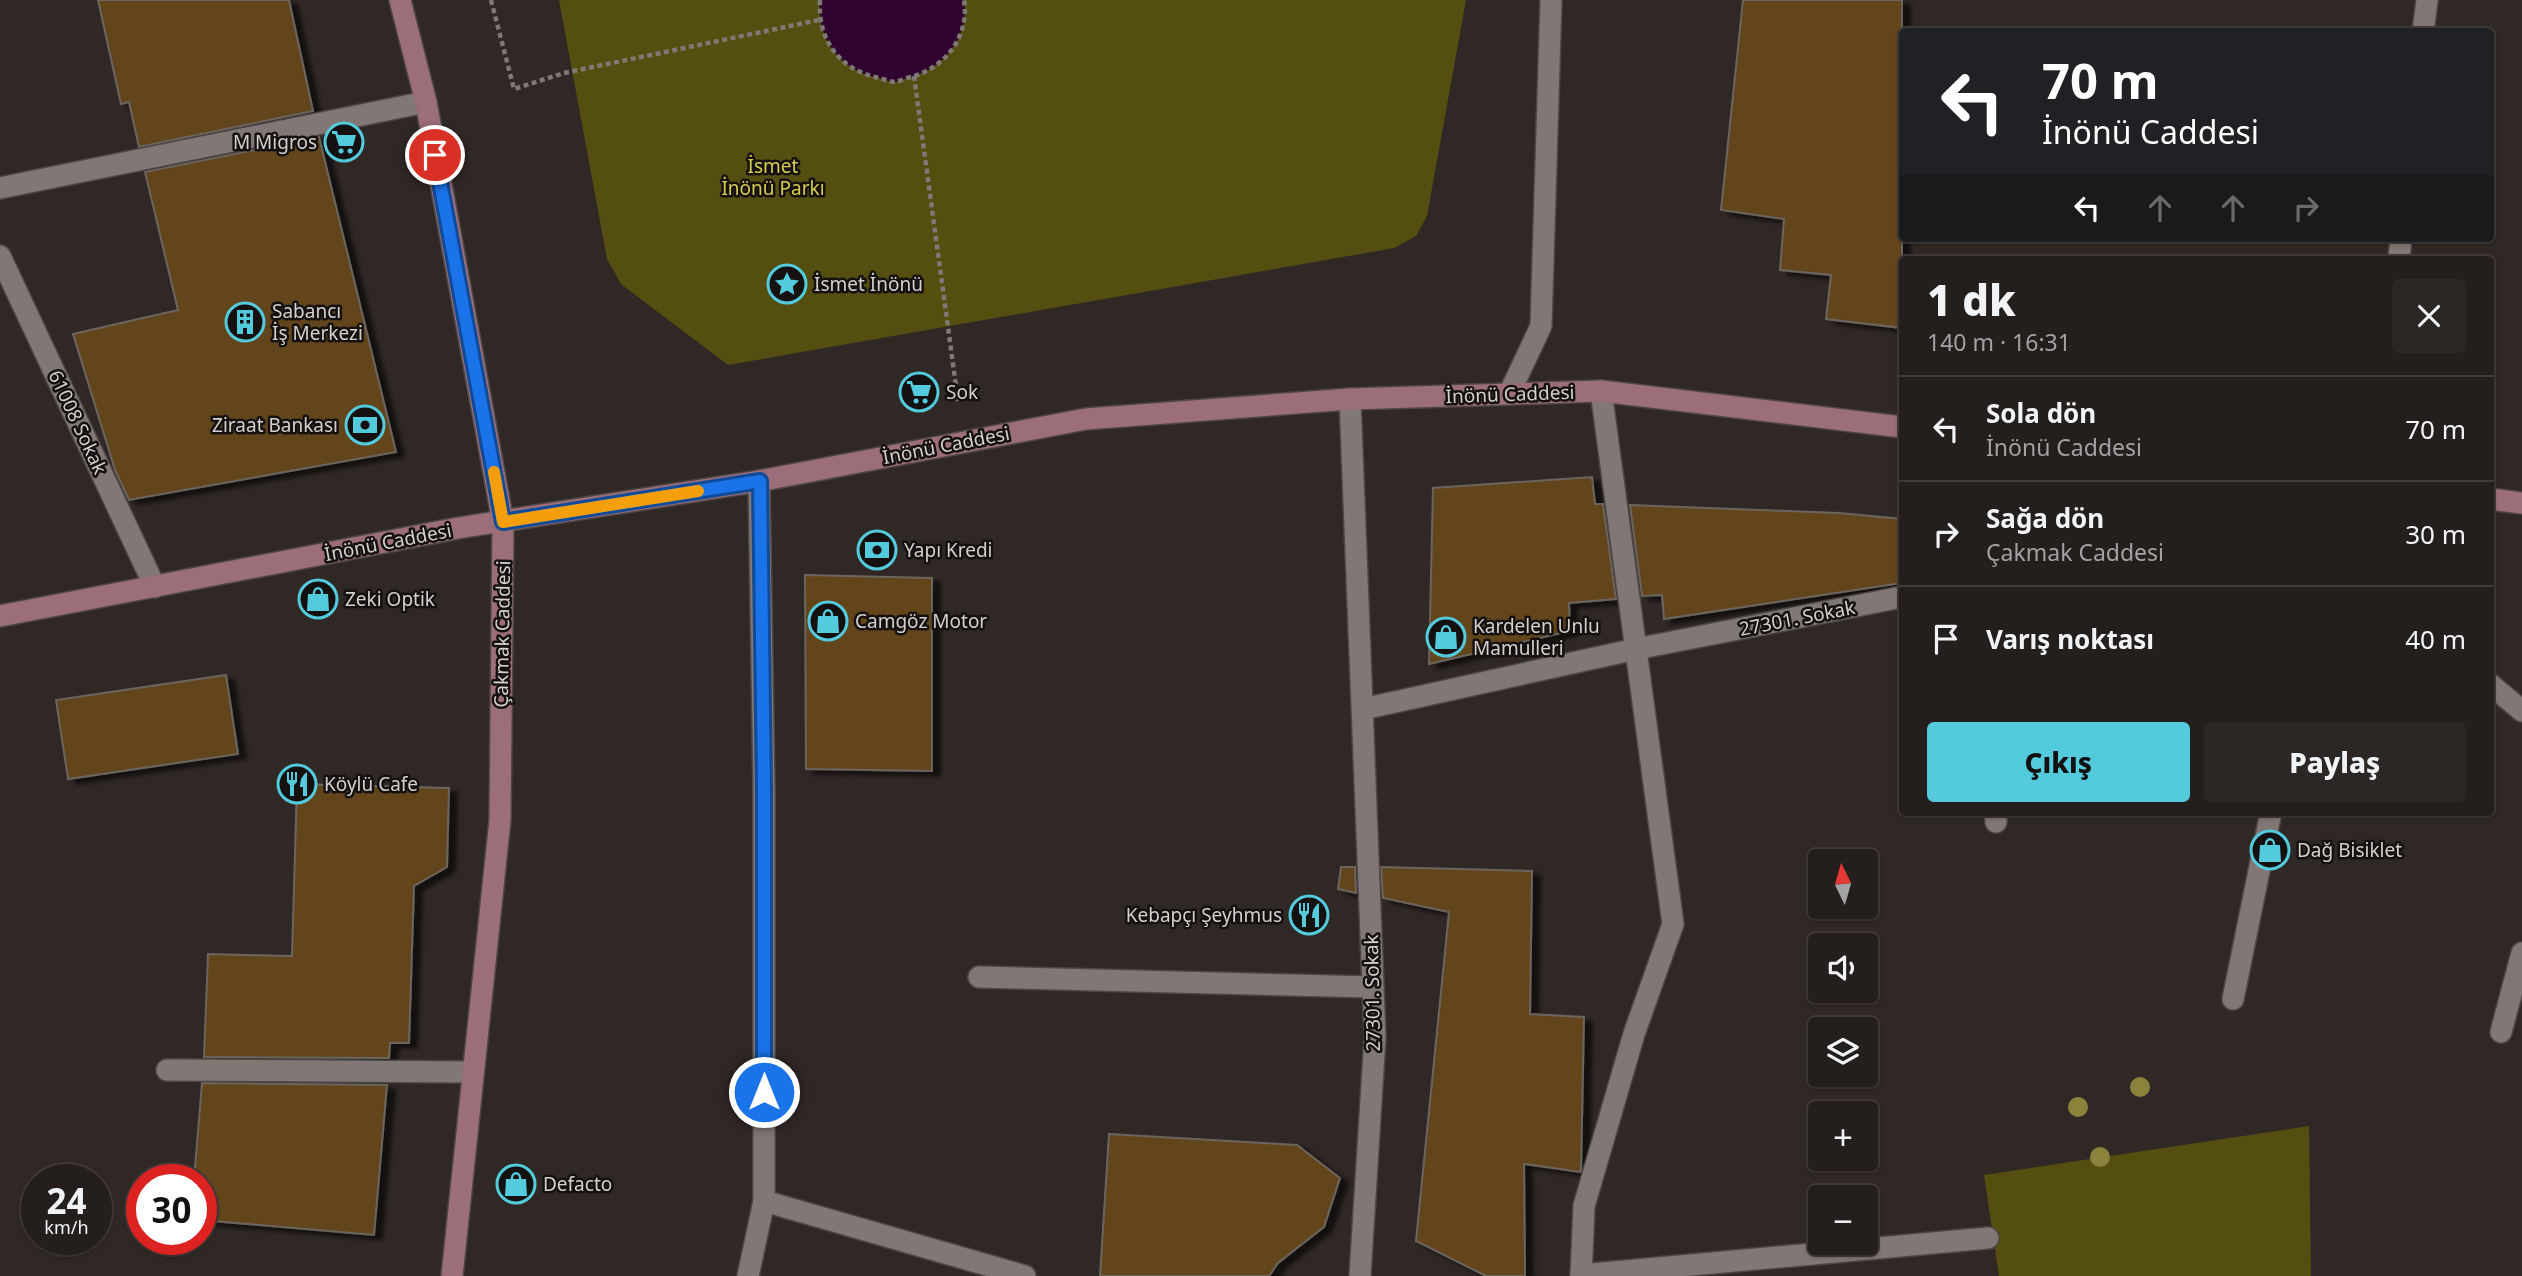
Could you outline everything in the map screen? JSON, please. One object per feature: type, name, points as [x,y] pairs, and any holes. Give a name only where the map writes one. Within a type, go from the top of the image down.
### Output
[{"type":"main road","name":"Çakmak Caddesi","points":[[400,0],[426,102],[503,522],[500,820],[452,1276]]},
{"type":"main road","name":"İnönü Caddesi","points":[[0,617],[458,528],[760,481],[1086,419],[1350,399],[1601,391],[1899,428]]},
{"type":"main road","points":[[2494,500],[2522,503]]},
{"type":"street","points":[[1509,394],[1541,326],[1551,0]]},
{"type":"street","points":[[2424,28],[2427,0]]},
{"type":"street","points":[[0,188],[426,102]]},
{"type":"street","name":"61008 Sokak","points":[[0,256],[155,587]]},
{"type":"street","points":[[1601,391],[1673,924],[1634,1034],[1584,1206],[1581,1275],[1988,1238]]},
{"type":"street","name":"27301. Sokak","points":[[1350,399],[1375,1037],[1360,1276]]},
{"type":"street","points":[[748,1276],[764,1202],[764,790],[760,481]]},
{"type":"street","name":"27301. Sokak","points":[[1363,709],[1636,649],[1899,598]]},
{"type":"street","points":[[2494,687],[2522,711]]},
{"type":"street","points":[[2232,999],[2271,816]]},
{"type":"street","points":[[2501,1032],[2522,953]]},
{"type":"street","points":[[979,977],[1373,987]]},
{"type":"street","points":[[167,1070],[473,1072]]},
{"type":"street","points":[[764,1202],[1025,1276]]},
{"type":"path","points":[[492,0],[514,89],[564,73],[819,20]]},
{"type":"path","points":[[820,0],[819,20],[833,52],[861,74],[895,82],[929,72],[955,47],[966,14],[964,0]]},
{"type":"path","points":[[914,76],[964,441]]},
{"type":"green space","name":"İsmet İnönü Parkı","points":[[559,0],[1466,0],[1427,216],[1416,236],[1394,248],[728,365],[621,284],[607,259]]},
{"type":"green space","points":[[2309,1126],[2311,1276],[1999,1276],[1984,1175]]},
{"type":"shaded area","points":[[820,0],[964,0],[965,13],[959,38],[944,58],[923,73],[893,82],[865,74],[842,60],[827,40],[822,28]]},
{"type":"building","points":[[98,0],[289,0],[313,111],[139,147],[129,102],[121,104]]},
{"type":"building","points":[[1743,0],[1902,0],[1902,28],[1899,28],[1899,242],[1902,242],[1902,256],[1899,256],[1899,328],[1826,319],[1831,275],[1780,270],[1784,219],[1721,210]]},
{"type":"building","name":"Sabancı İş Merkezi","points":[[319,137],[396,452],[129,500],[115,470],[73,334],[178,310],[145,172]]},
{"type":"building","points":[[1592,477],[1595,504],[1603,504],[1616,599],[1569,603],[1570,631],[1429,664],[1433,488]]},
{"type":"building","points":[[1630,505],[1839,513],[1899,519],[1899,583],[1664,619],[1662,595],[1642,596]]},
{"type":"building","points":[[805,575],[932,578],[932,771],[806,769]]},
{"type":"building","points":[[226,675],[238,754],[68,779],[56,700]]},
{"type":"building","points":[[297,784],[449,788],[447,867],[414,886],[409,1043],[390,1043],[389,1058],[204,1057],[208,954],[292,956]]},
{"type":"building","points":[[1341,867],[1355,867],[1356,893],[1338,889]]},
{"type":"building","points":[[1381,867],[1532,871],[1530,1014],[1584,1017],[1581,1170],[1524,1164],[1525,1276],[1486,1276],[1416,1241],[1449,912],[1383,898]]},
{"type":"building","points":[[202,1083],[387,1085],[374,1235],[217,1221],[217,1164],[195,1164]]},
{"type":"building","points":[[1109,1134],[1297,1145],[1340,1178],[1324,1227],[1278,1263],[1269,1276],[1100,1276]]},
{"type":"slow traffic","points":[[494,472],[503,522],[698,491]]},
{"type":"place","name":"M Migros","points":[[344,142]]},
{"type":"place","name":"İsmet İnönü","points":[[787,284]]},
{"type":"place","name":"Sabancı İş Merkezi","points":[[245,322]]},
{"type":"place","name":"Sok","points":[[919,392]]},
{"type":"place","name":"Ziraat Bankası","points":[[365,425]]},
{"type":"place","name":"Yapı Kredi","points":[[877,550]]},
{"type":"place","name":"Zeki Optik","points":[[318,599]]},
{"type":"place","name":"Camgöz Motor","points":[[828,621]]},
{"type":"place","name":"Kardelen Unlu Mamulleri","points":[[1446,637]]},
{"type":"place","name":"Köylü Cafe","points":[[297,784]]},
{"type":"place","name":"Dağ Bisiklet","points":[[2270,850]]},
{"type":"place","name":"Kebapçı Şeyhmus","points":[[1309,915]]},
{"type":"place","name":"Defacto","points":[[516,1184]]},
{"type":"route","points":[[435,155],[503,522],[760,481],[764,1092]]}]
